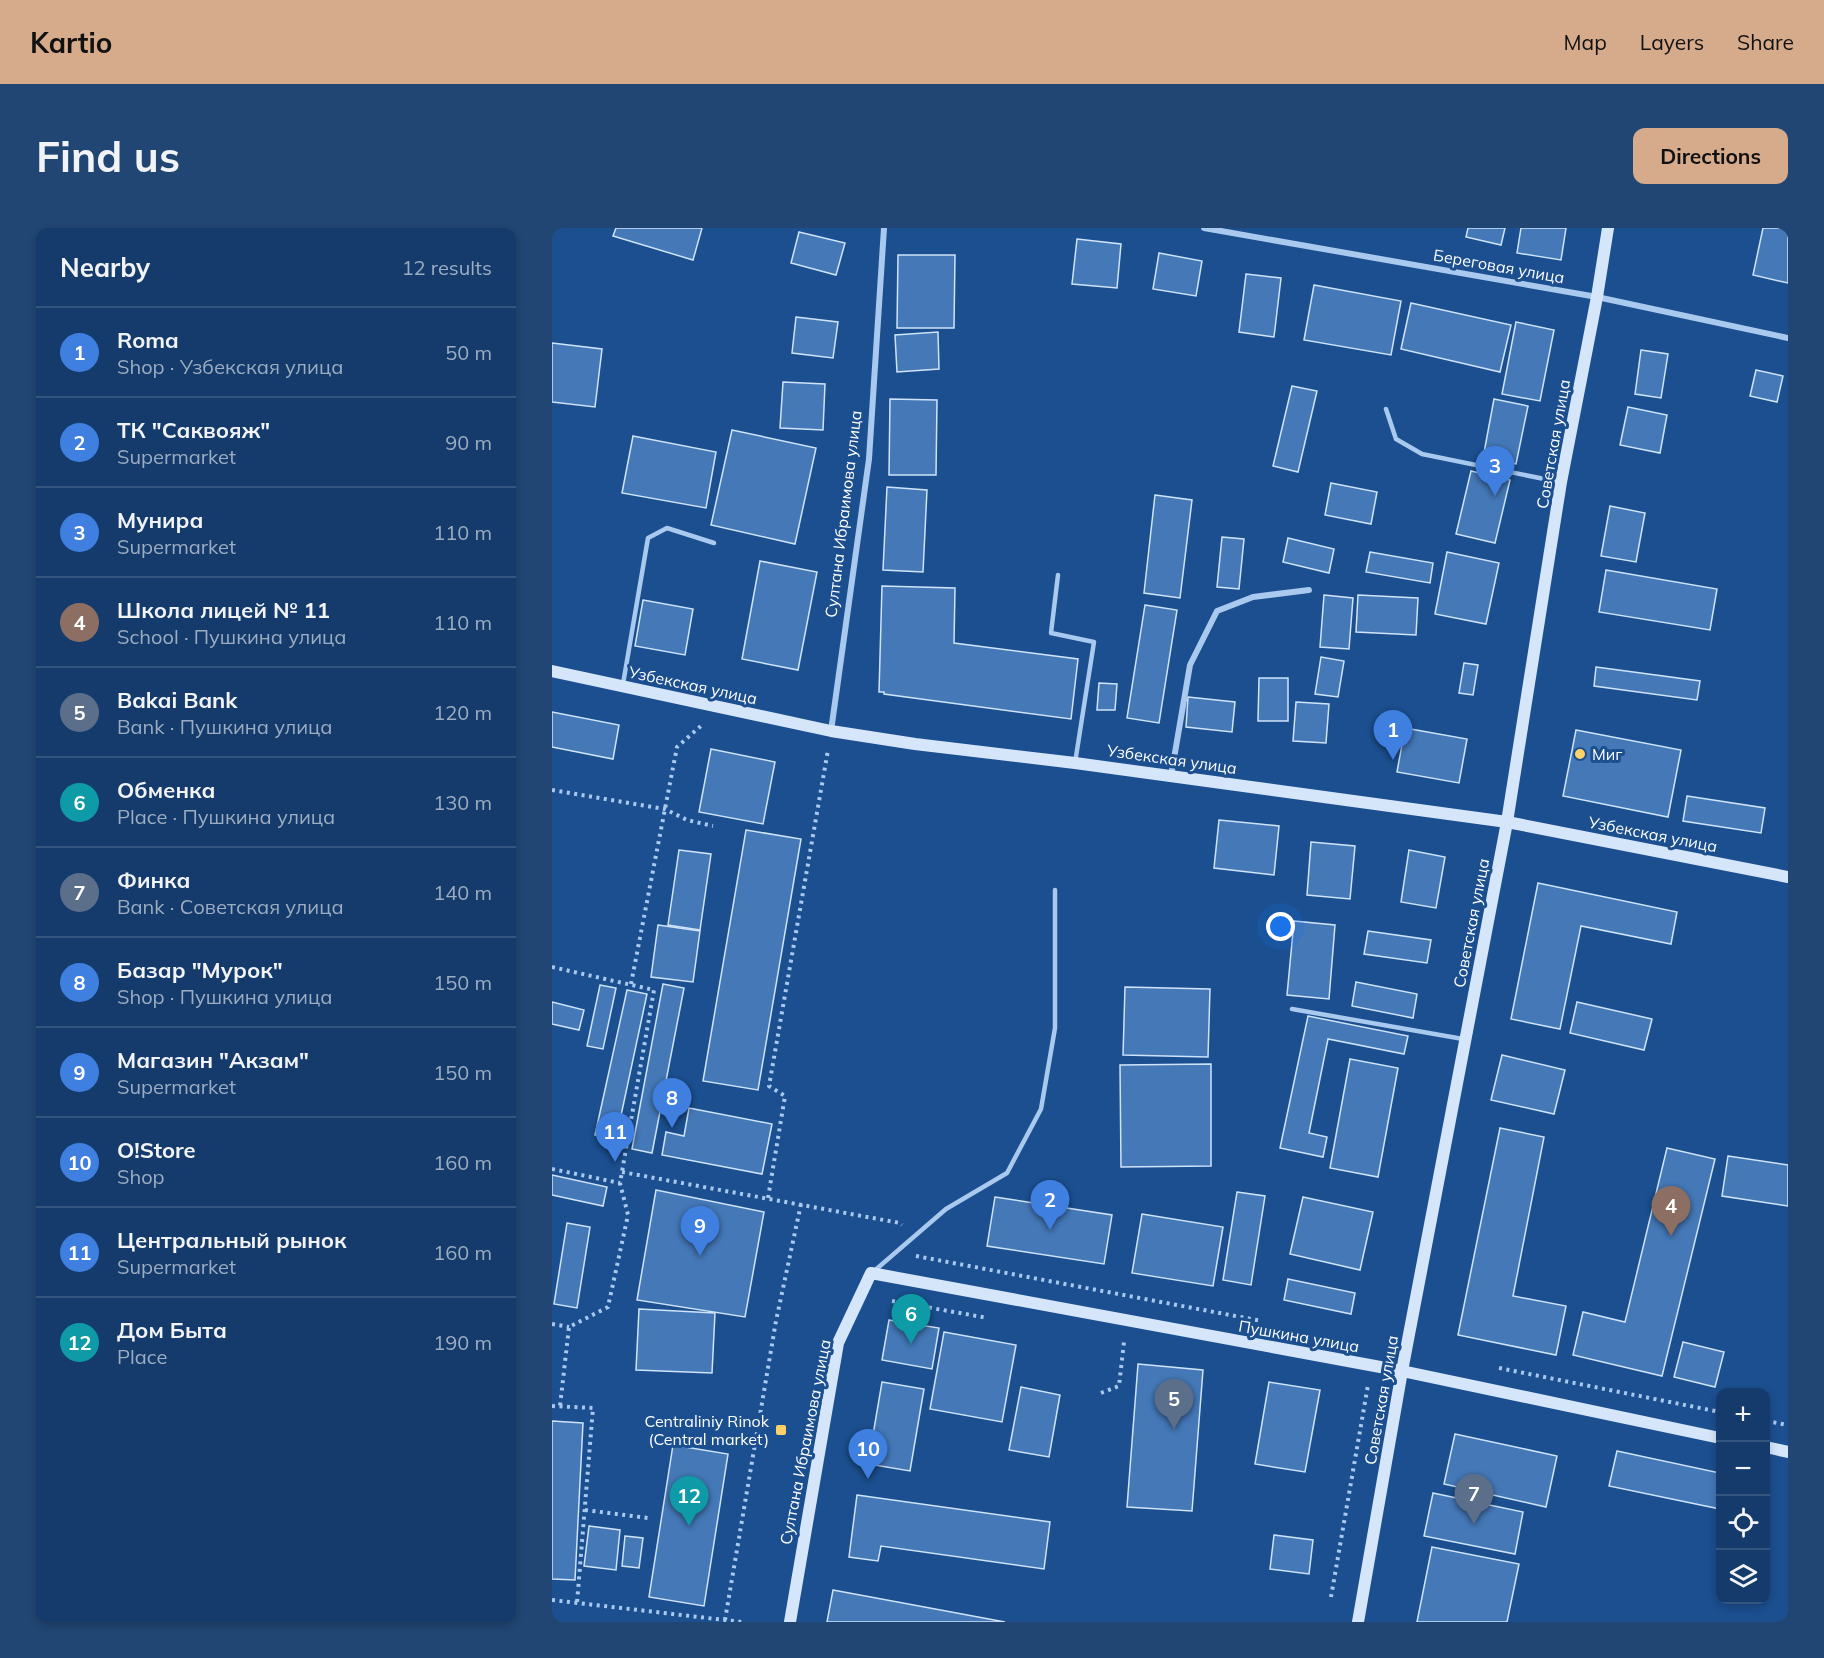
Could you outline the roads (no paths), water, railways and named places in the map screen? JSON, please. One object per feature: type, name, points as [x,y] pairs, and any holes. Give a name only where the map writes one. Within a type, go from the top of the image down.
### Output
[{"type":"street","name":"Султана Ибраимова улица","points":[[831,731],[870,459],[884,228]]},
{"type":"street","name":"Береговая улица","points":[[1204,228],[1597,297],[1788,338]]},
{"type":"street","name":"Советская улица","points":[[1358,1622],[1402,1371],[1507,822],[1562,482],[1608,228]]},
{"type":"street","points":[[1172,776],[1190,665],[1216,611],[1253,597],[1309,590]]},
{"type":"street","name":"Узбекская улица","points":[[552,671],[831,731],[1507,822],[1788,877]]},
{"type":"street","name":"Султана Ибраимова улица","points":[[790,1622],[838,1343],[871,1274]]},
{"type":"street","name":"Пушкина улица","points":[[871,1274],[1402,1371],[1716,1436]]},
{"type":"street","points":[[1770,1448],[1788,1452]]},
{"type":"lane","points":[[1386,409],[1396,439],[1422,454],[1562,482]]},
{"type":"lane","points":[[622,687],[648,538],[667,528],[714,543]]},
{"type":"lane","points":[[1058,575],[1051,633],[1094,642],[1075,763]]},
{"type":"lane","points":[[871,1274],[946,1209],[1007,1173],[1041,1109],[1055,1028],[1054,890]]},
{"type":"lane","points":[[1292,1009],[1466,1040]]},
{"type":"place","name":"Мунира","points":[[1495,496]]},
{"type":"place","name":"Миг","points":[[1580,754]]},
{"type":"place","name":"Roma","points":[[1393,760]]},
{"type":"place","name":"Базар \"Мурок\"","points":[[672,1128]]},
{"type":"place","name":"Центральный рынок","points":[[615,1162]]},
{"type":"place","name":"ТК \"Саквояж\"","points":[[1050,1230]]},
{"type":"place","name":"Школа лицей № 11","points":[[1671,1236]]},
{"type":"place","name":"Магазин \"Акзам\"","points":[[700,1256]]},
{"type":"place","name":"Обменка","points":[[911,1344]]},
{"type":"place","name":"Bakai Bank","points":[[1174,1429]]},
{"type":"place","name":"Centraliniy Rinok (Central market)","points":[[781,1430]]},
{"type":"place","name":"O!Store","points":[[868,1479]]},
{"type":"place","name":"Финка","points":[[1474,1524]]},
{"type":"place","name":"Дом Быта","points":[[689,1526]]}]
